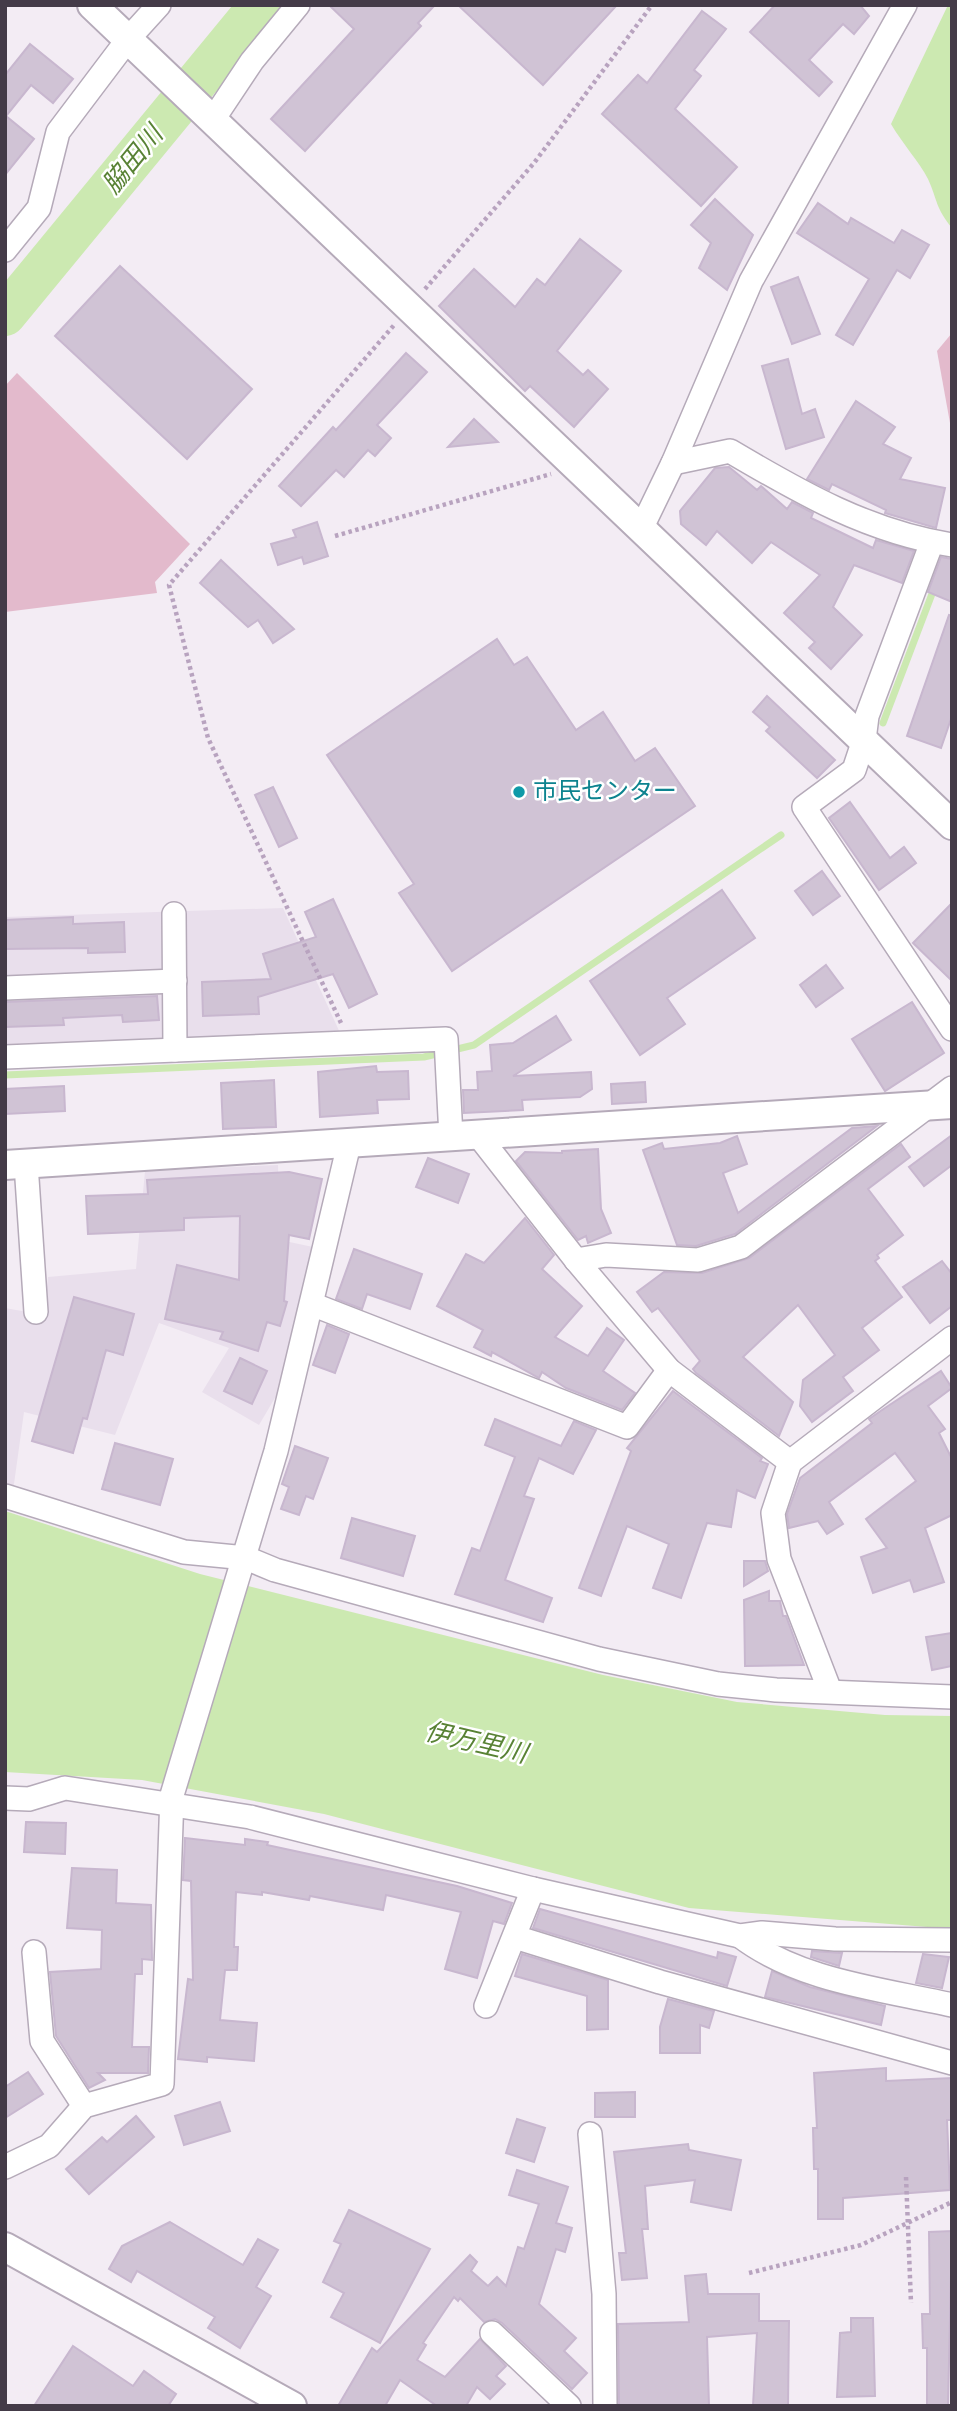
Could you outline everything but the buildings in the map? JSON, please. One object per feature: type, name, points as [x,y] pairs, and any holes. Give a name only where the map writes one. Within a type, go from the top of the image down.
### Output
[{"type":"street","points":[[92,5],[214,118],[952,825]]},
{"type":"street","points":[[5,250],[39,208],[58,132],[129,38],[159,5]]},
{"type":"street","points":[[214,118],[252,61],[298,5]]},
{"type":"street","points":[[642,527],[674,463],[751,281],[905,5]]},
{"type":"street","points":[[674,463],[730,452],[802,494],[864,523],[942,543],[866,716],[864,740],[854,770],[804,807],[952,1029]]},
{"type":"street","points":[[174,914],[175,1050]]},
{"type":"street","points":[[5,988],[175,981]]},
{"type":"street","points":[[5,1057],[446,1038],[450,1137]]},
{"type":"street","points":[[36,1312],[15,1165],[450,1137],[945,1099]]},
{"type":"street","points":[[576,1260],[606,1255],[698,1260],[741,1247],[945,1099]]},
{"type":"street","points":[[478,1135],[576,1260],[669,1370],[790,1462]]},
{"type":"street","points":[[5,2167],[49,2146],[84,2106],[162,2084],[172,1800],[243,1565],[314,1305],[349,1144]]},
{"type":"street","points":[[314,1305],[626,1427],[669,1370]]},
{"type":"street","points":[[830,1691],[779,1559],[773,1513],[790,1462],[952,1338]]},
{"type":"street","points":[[5,1496],[184,1552],[275,1570],[599,1659],[718,1684],[776,1690],[952,1698]]},
{"type":"street","points":[[5,1798],[29,1799],[65,1788],[172,1800],[250,1817],[533,1889],[740,1936],[762,1933],[835,1939],[952,1940]]},
{"type":"street","points":[[486,2006],[533,1889]]},
{"type":"street","points":[[740,1936],[764,1954],[823,1976],[952,2005]]},
{"type":"street","points":[[515,1937],[674,1986],[952,2063]]},
{"type":"street","points":[[34,1952],[42,2041],[84,2106]]},
{"type":"street","points":[[590,2134],[604,2294],[605,2406]]},
{"type":"street","points":[[5,2247],[292,2406]]},
{"type":"street","points":[[492,2333],[569,2406]]},
{"type":"path","points":[[351,1043],[208,738],[169,585],[534,163],[652,5]]},
{"type":"path","points":[[335,536],[578,466]]},
{"type":"path","points":[[906,2177],[911,2303]]},
{"type":"path","points":[[749,2273],[861,2245],[952,2202]]},
{"type":"shaded area","points":[[952,333],[952,434],[937,351]]},
{"type":"shaded area","points":[[17,373],[190,544],[155,582],[157,593],[5,612],[5,386]]},
{"type":"shaded area","points":[[283,908],[341,1035],[5,1053],[5,917]]},
{"type":"shaded area","points":[[278,1165],[280,1240],[313,1247],[299,1357],[259,1425],[202,1392],[229,1348],[159,1323],[115,1435],[24,1412],[13,1491],[5,1489],[5,1308],[44,1315],[48,1277],[136,1269],[145,1171]]},
{"type":"water","points":[[948,5],[952,5],[952,228],[940,209],[925,173],[891,124]]},
{"type":"water","name":"伊万里川","points":[[5,1511],[200,1574],[603,1675],[737,1702],[885,1715],[952,1716],[952,1929],[689,1908],[324,1814],[142,1780],[5,1772]]},
{"type":"waterway","name":"脇田川","points":[[5,315],[260,5]]},
{"type":"waterway","points":[[883,723],[935,586]]},
{"type":"waterway","points":[[5,1075],[424,1057],[474,1045],[781,835]]},
{"type":"place","name":"市民センター","points":[[519,792]]}]
